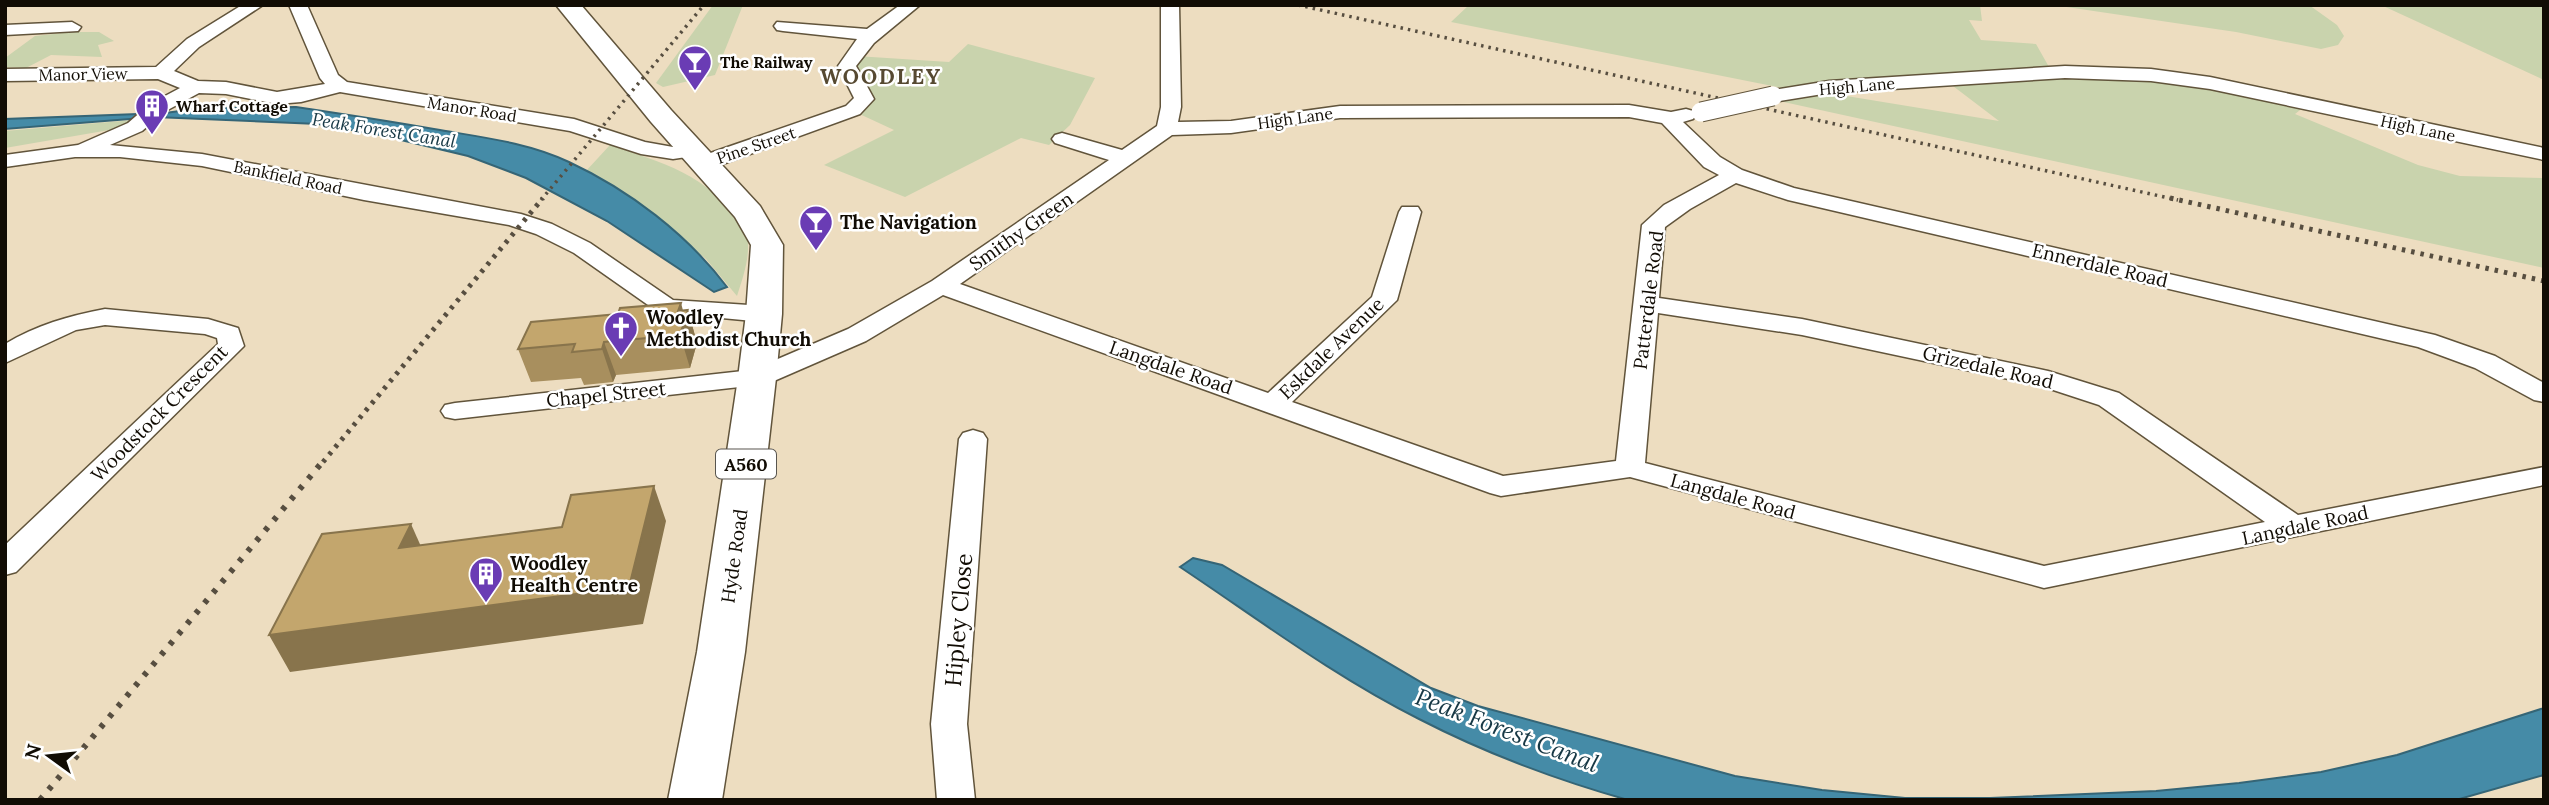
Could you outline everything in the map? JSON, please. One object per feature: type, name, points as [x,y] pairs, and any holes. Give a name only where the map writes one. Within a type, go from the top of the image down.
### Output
[{"type":"main road","name":"Hyde Road","points":[[568,5],[749,213],[766,245],[764,314],[757,378],[721,652],[695,800]]},
{"type":"street","points":[[255,5],[193,43],[161,73],[195,87],[226,88],[277,98],[301,96],[340,86]]},
{"type":"street","points":[[298,5],[330,78],[340,86]]},
{"type":"street","points":[[783,26],[869,35],[912,5]]},
{"type":"street","points":[[1166,6],[1171,107],[1167,129]]},
{"type":"street","points":[[5,30],[72,27]]},
{"type":"street","name":"Pine Street","points":[[699,157],[807,128],[853,110],[863,99],[847,66],[869,35]]},
{"type":"street","name":"High Lane","points":[[1167,129],[1231,127],[1340,112],[1629,111],[1657,114],[1669,119],[1773,96],[1829,87],[2065,72],[2151,75],[2210,83],[2544,154]]},
{"type":"street","name":"Manor View","points":[[5,75],[161,73]]},
{"type":"street","name":"Manor Road","points":[[340,86],[574,125],[641,148],[699,157]]},
{"type":"street","points":[[5,176],[135,127],[157,108],[195,87]]},
{"type":"street","name":"Ennerdale Road","points":[[1669,119],[1712,162],[1734,175],[1788,193],[2426,341],[2485,362],[2544,394]]},
{"type":"street","name":"Smithy Green","points":[[757,378],[857,335],[942,286],[1167,129]]},
{"type":"street","points":[[1062,139],[1126,158]]},
{"type":"street","points":[[5,161],[75,151]]},
{"type":"street","name":"Bankfield Road","points":[[75,151],[120,151],[202,160],[364,193],[513,219],[544,229],[582,248],[667,307],[764,314]]},
{"type":"street","name":"Patterdale Road","points":[[1630,468],[1654,225],[1665,213],[1713,190],[1734,175]]},
{"type":"street","name":"Eskdale Avenue","points":[[1274,403],[1384,300],[1410,212]]},
{"type":"street","name":"Langdale Road","points":[[942,286],[1501,486],[1630,468],[2044,578],[2544,476]]},
{"type":"street","name":"Grizedale Road","points":[[1645,303],[1801,327],[2048,379],[2109,399],[2293,527]]},
{"type":"street","name":"Woodstock Crescent","points":[[5,355],[35,337],[70,323],[106,317],[208,327],[229,334],[231,346],[5,564]]},
{"type":"street","name":"Chapel Street","points":[[455,411],[757,378]]},
{"type":"street","name":"Hipley Close","points":[[956,800],[949,724],[974,439]]},
{"type":"green space","points":[[713,5],[743,5],[715,75],[663,87],[656,83]]},
{"type":"green space","points":[[1469,5],[1980,5],[1982,21],[1969,20],[1981,40],[2036,44],[2049,67],[1782,88],[1451,22]]},
{"type":"green space","points":[[2053,5],[2309,5],[2337,25],[2344,36],[2338,45],[2321,49],[2236,32]]},
{"type":"green space","points":[[2381,5],[2544,5],[2544,80]]},
{"type":"green space","points":[[99,32],[114,41],[98,45],[102,57],[51,55],[26,68],[5,67],[5,58],[35,36]]},
{"type":"green space","points":[[968,44],[1095,78],[1070,125],[1049,145],[1021,138],[905,197],[824,165],[894,130],[853,111],[870,100],[855,67],[856,56],[949,62]]},
{"type":"green space","points":[[2056,77],[2174,82],[2304,107],[2295,114],[2418,165],[2460,176],[2544,178],[2544,268],[1774,100],[1822,92],[1999,121],[1949,83]]},
{"type":"green space","points":[[133,120],[121,128],[5,148],[5,131]]},
{"type":"green space","points":[[610,145],[683,172],[714,193],[727,207],[748,243],[746,263],[737,296],[706,259],[654,215],[586,171]]},
{"type":"water","name":"Peak Forest Canal","points":[[296,107],[485,138],[553,155],[591,173],[656,215],[694,249],[727,287],[714,292],[607,221],[526,178],[468,156],[380,135],[318,124],[155,117],[5,129],[5,119],[165,113],[202,108]]},
{"type":"water","name":"Peak Forest Canal","points":[[1193,558],[1222,565],[1431,688],[1478,706],[1735,776],[1822,790],[1905,798],[1990,798],[2156,791],[2239,783],[2321,772],[2397,755],[2544,708],[2544,775],[2456,800],[1628,800],[1548,775],[1495,754],[1388,703],[1297,647],[1180,567]]},
{"type":"building","points":[[681,303],[678,311],[688,310],[680,335],[604,342],[602,349],[572,352],[575,344],[518,349],[531,322],[618,314],[620,308]]},
{"type":"building","points":[[654,486],[629,587],[269,635],[322,534],[411,524],[399,548],[562,527],[571,495]]},
{"type":"railway","points":[[541,200],[704,5]]},
{"type":"railway","points":[[1298,5],[2178,200]]},
{"type":"railway","points":[[323,462],[543,198]]},
{"type":"railway","points":[[2170,198],[2544,281]]},
{"type":"railway","points":[[40,800],[324,460]]},
{"type":"place","name":"The Railway","points":[[695,92]]},
{"type":"place","name":"Wharf Cottage","points":[[152,136]]},
{"type":"place","name":"The Navigation","points":[[816,252]]},
{"type":"place","name":"Woodley Methodist Church","points":[[621,358]]},
{"type":"place","name":"Woodley Health Centre","points":[[486,604]]},
{"type":"district","name":"WOODLEY","points":[[881,76]]}]
